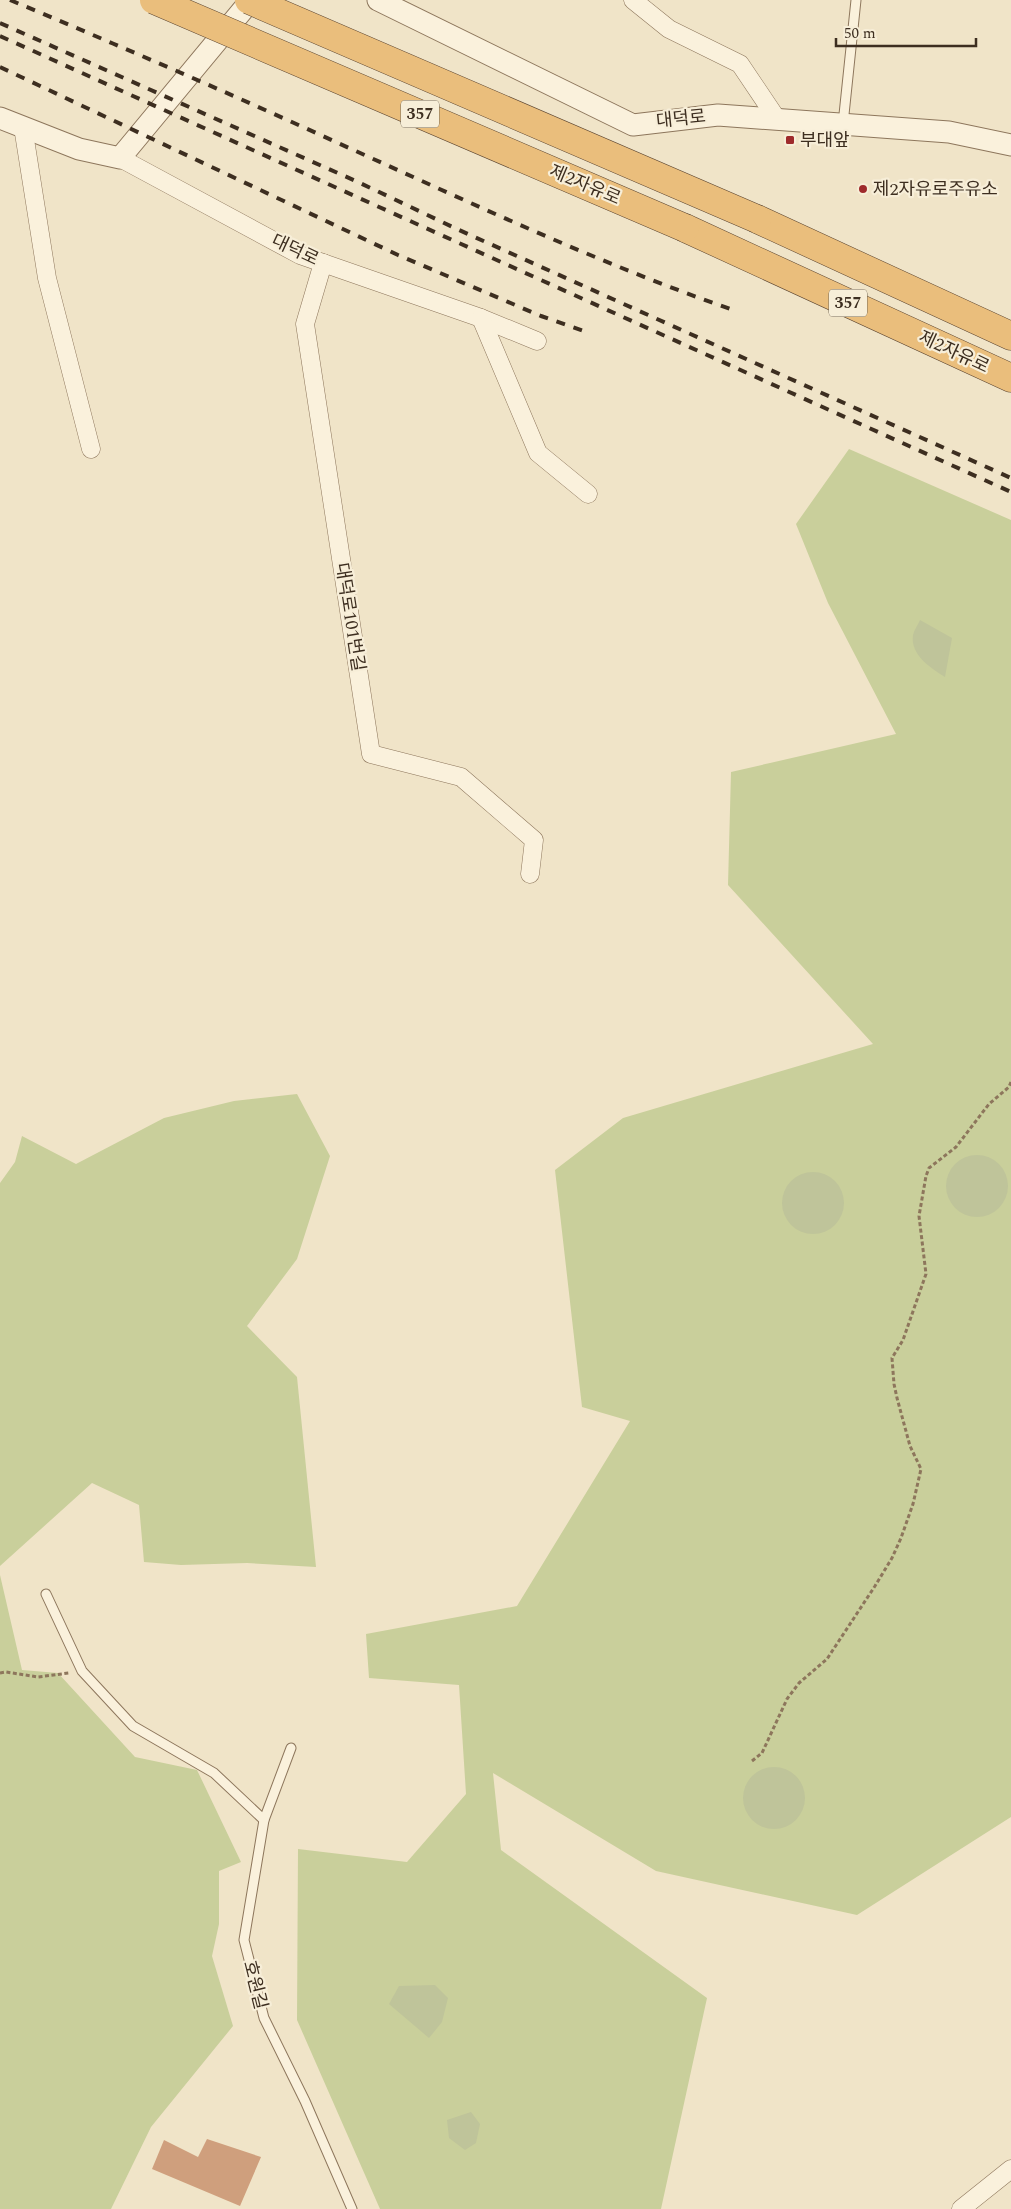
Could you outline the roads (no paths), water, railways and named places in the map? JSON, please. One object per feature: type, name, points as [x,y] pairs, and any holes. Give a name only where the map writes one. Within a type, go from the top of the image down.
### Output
[{"type":"highway","name":"제2자유로","points":[[154,0],[685,228],[1011,378]]},
{"type":"highway","name":"제2자유로","points":[[250,0],[757,219],[1011,336]]},
{"type":"street","points":[[120,158],[250,0]]},
{"type":"street","name":"대덕로","points":[[378,0],[633,125],[718,115],[949,132],[1011,145]]},
{"type":"street","points":[[633,0],[669,29],[740,64],[777,119]]},
{"type":"street","name":"대덕로","points":[[0,118],[79,149],[120,158],[300,255],[481,318],[537,341]]},
{"type":"street","points":[[22,127],[47,278],[90,449]]},
{"type":"street","name":"대덕로101번길","points":[[323,263],[305,324],[371,754],[461,778],[534,840],[530,874]]},
{"type":"street","points":[[481,318],[538,453],[588,494]]},
{"type":"street","points":[[961,2209],[1011,2169]]},
{"type":"lane","points":[[843,124],[856,0]]},
{"type":"lane","points":[[46,1594],[82,1671],[133,1726],[214,1773],[264,1820]]},
{"type":"lane","name":"호원길","points":[[291,1748],[264,1820],[244,1940],[264,2018],[305,2101],[352,2209]]},
{"type":"railway","points":[[10,0],[215,88],[585,253],[736,311]]},
{"type":"railway","points":[[0,23],[358,182],[459,230],[1011,478]]},
{"type":"railway","points":[[0,36],[1011,492]]},
{"type":"railway","points":[[0,67],[398,255],[541,316],[584,331]]},
{"type":"place","name":"부대앞","points":[[790,140]]},
{"type":"place","name":"제2자유로주유소","points":[[863,189]]}]
